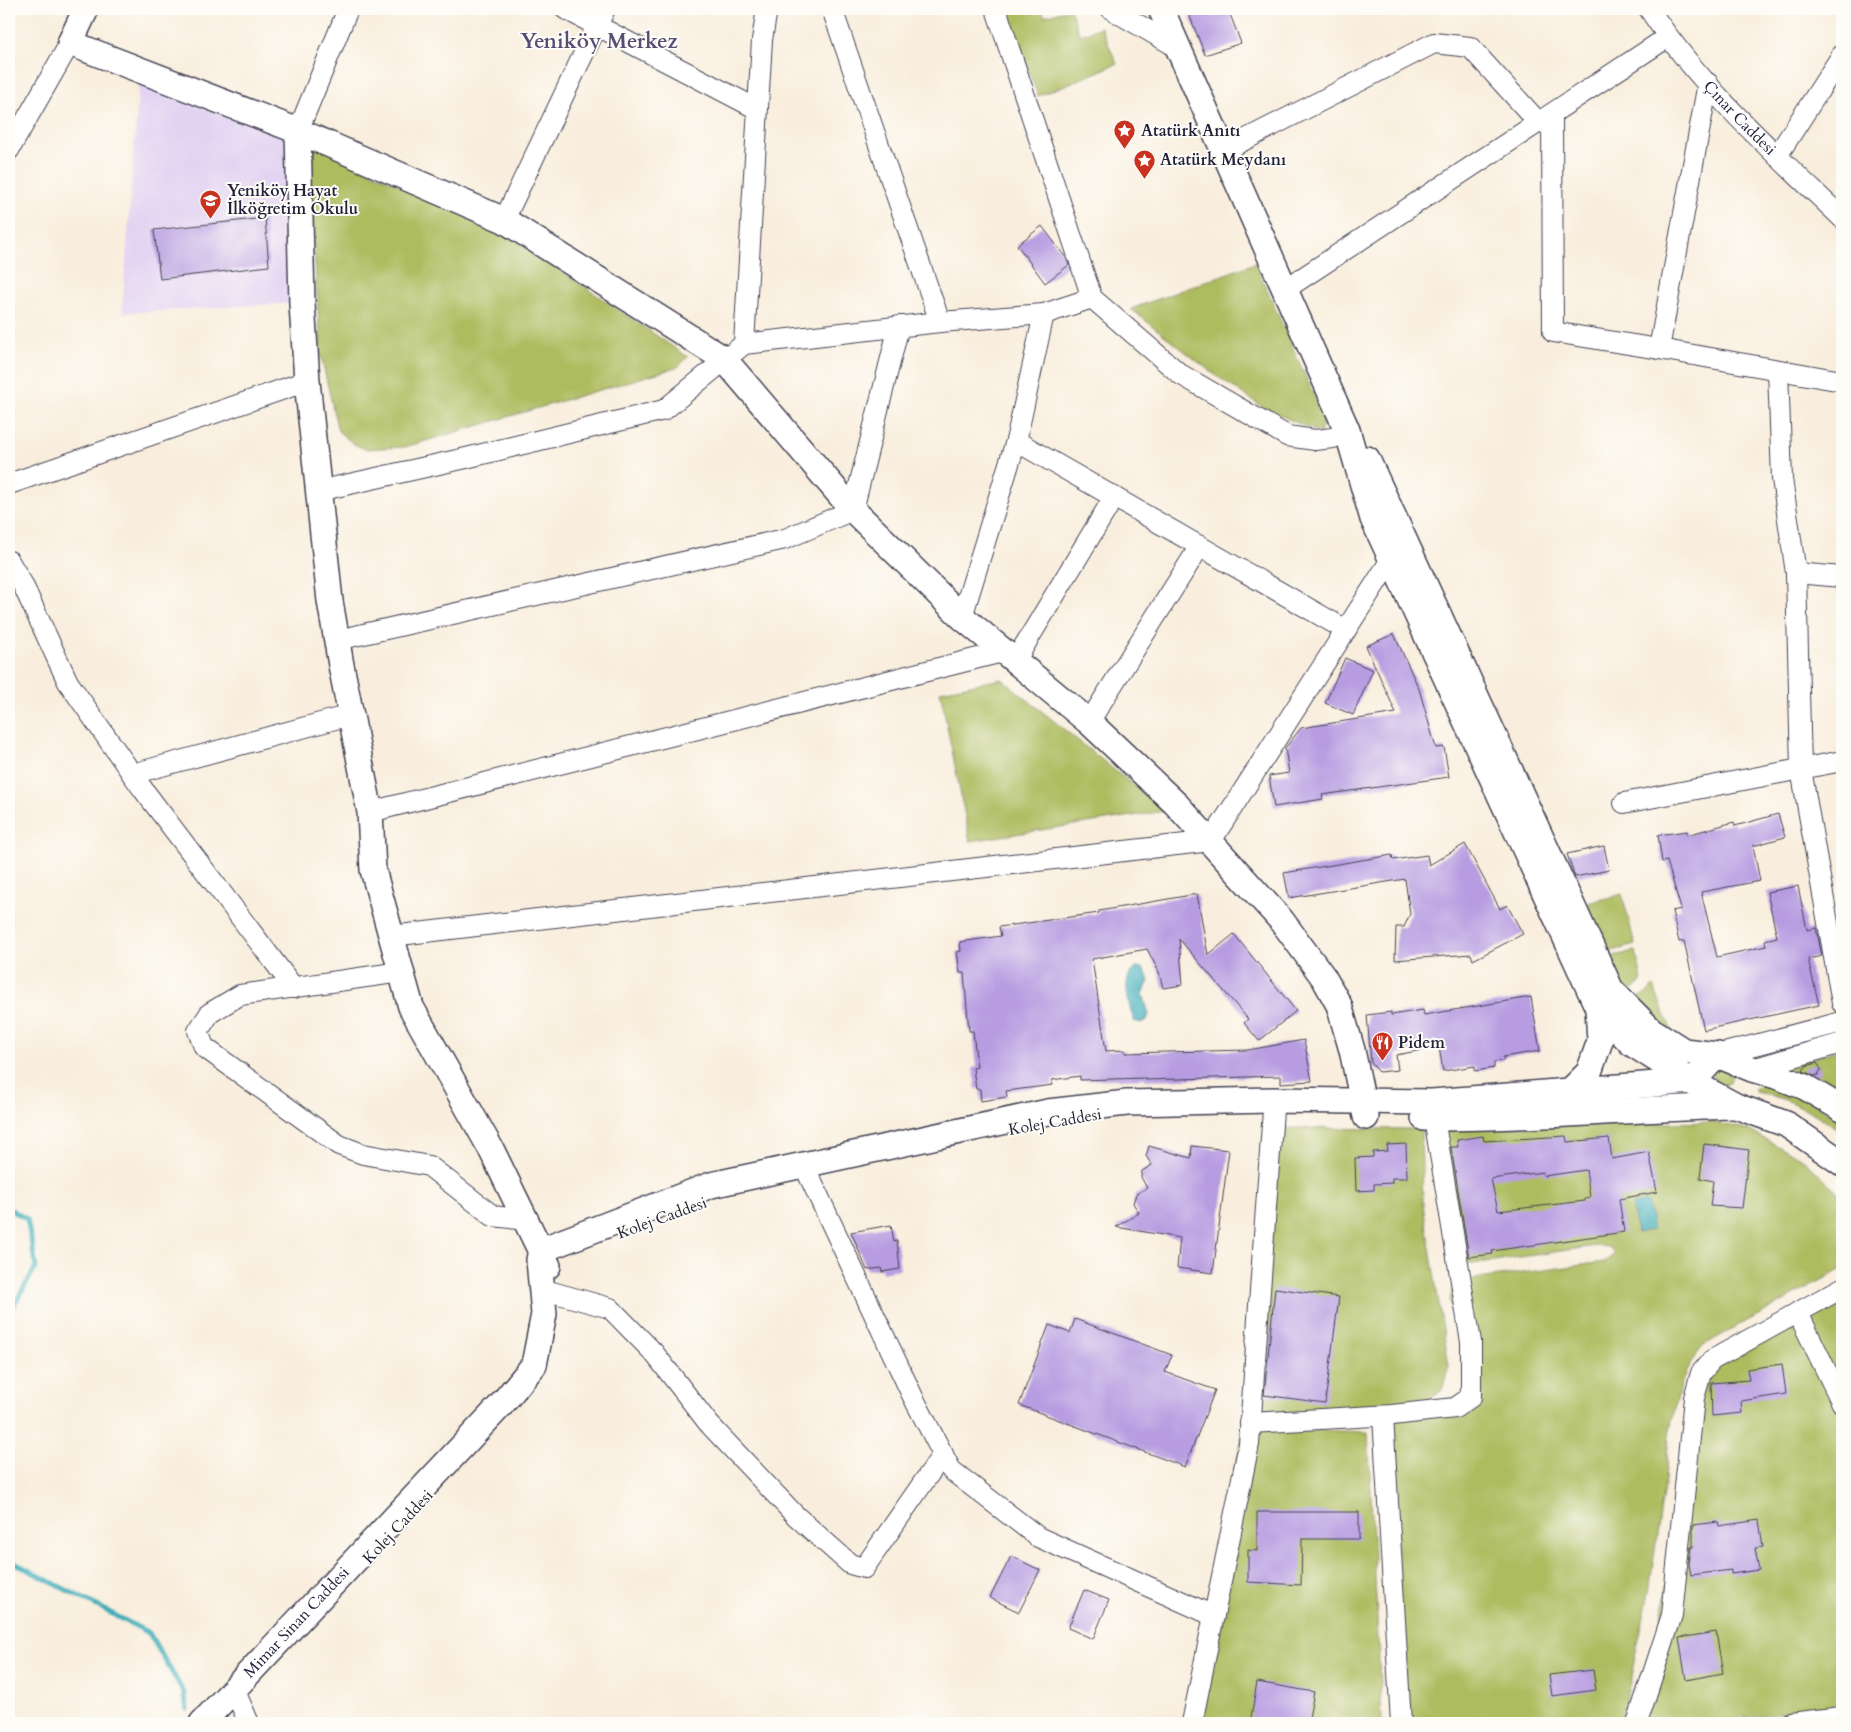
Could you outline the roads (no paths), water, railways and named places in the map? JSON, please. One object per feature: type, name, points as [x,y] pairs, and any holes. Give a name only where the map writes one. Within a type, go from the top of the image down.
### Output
[{"type":"street","points":[[9,150],[70,42],[86,9]]},
{"type":"street","points":[[348,9],[298,131],[302,304],[307,381],[318,491],[337,640],[370,812],[373,870],[411,1007],[491,1149],[544,1255]]},
{"type":"street","points":[[565,9],[601,17],[758,109]]},
{"type":"street","points":[[744,344],[762,40],[766,9]]},
{"type":"street","points":[[832,9],[940,322]]},
{"type":"street","points":[[996,9],[1092,298],[1180,374],[1287,436],[1315,440],[1333,438],[1347,430]]},
{"type":"street","points":[[1111,9],[1175,46]]},
{"type":"street","points":[[1161,9],[1175,46],[1347,430],[1373,519],[1598,1008],[1631,1044],[1736,1106],[1786,1124],[1842,1163]]},
{"type":"street","name":"Çınar Caddesi","points":[[1649,9],[1668,38],[1708,83],[1777,156],[1842,218]]},
{"type":"street","points":[[504,220],[601,17]]},
{"type":"street","points":[[1284,290],[1668,38]]},
{"type":"street","points":[[70,42],[298,131],[504,220],[724,359],[853,510],[962,617],[1089,722],[1176,804],[1282,921],[1324,978],[1339,1006],[1352,1050],[1365,1109]]},
{"type":"street","points":[[1222,151],[1434,43],[1470,47],[1545,118],[1554,332],[1842,381]]},
{"type":"street","points":[[1777,156],[1842,55]]},
{"type":"street","points":[[1659,349],[1708,83]]},
{"type":"street","points":[[318,491],[466,458],[664,410],[744,344],[899,326],[1044,314],[1092,298]]},
{"type":"street","points":[[962,617],[1016,441],[1044,314]]},
{"type":"street","points":[[853,510],[899,326]]},
{"type":"street","points":[[1778,370],[1782,479],[1796,573],[1801,769],[1842,1004]]},
{"type":"street","points":[[9,484],[307,381]]},
{"type":"street","points":[[1347,430],[1372,466],[1581,929],[1611,990],[1651,1030],[1684,1051],[1717,1055],[1805,1087],[1841,1108]]},
{"type":"street","points":[[1016,441],[1346,630]]},
{"type":"street","points":[[370,812],[1009,657],[1114,497]]},
{"type":"street","points":[[337,640],[785,539],[853,510]]},
{"type":"street","points":[[1210,841],[1405,538]]},
{"type":"street","points":[[1089,722],[1200,546]]},
{"type":"street","points":[[9,560],[22,583],[68,682],[132,774],[294,988]]},
{"type":"street","points":[[1796,573],[1842,577]]},
{"type":"street","points":[[132,774],[350,714]]},
{"type":"street","points":[[1624,803],[1842,761]]},
{"type":"street","points":[[392,936],[1210,841]]},
{"type":"street","points":[[401,972],[240,995],[210,1013],[198,1031],[204,1047],[315,1125],[339,1145],[363,1154],[429,1166],[492,1216],[526,1220]]},
{"type":"street","points":[[1569,1092],[1589,1072],[1600,1041],[1598,1008]]},
{"type":"street","points":[[1365,1109],[1693,1081],[1717,1055],[1842,1022]]},
{"type":"street","points":[[1752,1069],[1842,1043]]},
{"type":"street","points":[[1736,1106],[1752,1069]]},
{"type":"street","name":"Kolej Caddesi","points":[[544,1255],[712,1185],[1048,1112],[1127,1103],[1365,1109]]},
{"type":"street","points":[[1365,1109],[1434,1118],[1736,1106]]},
{"type":"street","name":"Kolej Caddesi","points":[[544,1255],[721,1196],[1068,1118],[1126,1110],[1365,1109]]},
{"type":"street","points":[[1192,1723],[1249,1444],[1273,1110]]},
{"type":"street","points":[[1250,1424],[1383,1416],[1455,1408],[1471,1397],[1471,1342],[1434,1118]]},
{"type":"street","points":[[809,1176],[951,1470],[1038,1537],[1214,1616]]},
{"type":"street","name":"Kolej Caddesi","points":[[207,1723],[509,1409],[549,1360],[557,1313],[547,1291],[544,1255]]},
{"type":"street","points":[[1637,1723],[1672,1615],[1694,1398],[1701,1374],[1712,1360],[1842,1288]]},
{"type":"street","points":[[547,1291],[610,1308],[654,1352],[709,1424],[796,1516],[850,1564],[864,1568],[943,1454]]},
{"type":"street","points":[[1798,1313],[1842,1403]]},
{"type":"street","points":[[1383,1416],[1401,1723]]},
{"type":"street","points":[[235,1695],[249,1723]]},
{"type":"street","points":[[1790,1723],[1842,1717]]},
{"type":"water","points":[[1140,967],[1145,970],[1149,981],[1143,994],[1149,1014],[1147,1020],[1141,1023],[1134,1021],[1127,990],[1129,975],[1133,970]]},
{"type":"water","points":[[1648,1202],[1653,1230],[1637,1233],[1632,1205]]},
{"type":"waterway","points":[[9,1209],[27,1219],[36,1267],[9,1314]]},
{"type":"waterway","points":[[9,1560],[149,1633],[184,1693],[187,1709]]},
{"type":"place","name":"Atatürk Anıtı","points":[[1125,150]]},
{"type":"place","name":"Atatürk Meydanı","points":[[1144,179]]},
{"type":"place","name":"Yeniköy Hayat İlköğretim Okulu","points":[[211,219]]},
{"type":"place","name":"Pidem","points":[[1382,1062]]},
{"type":"district","name":"Yeniköy Merkez","points":[[599,41]]}]
